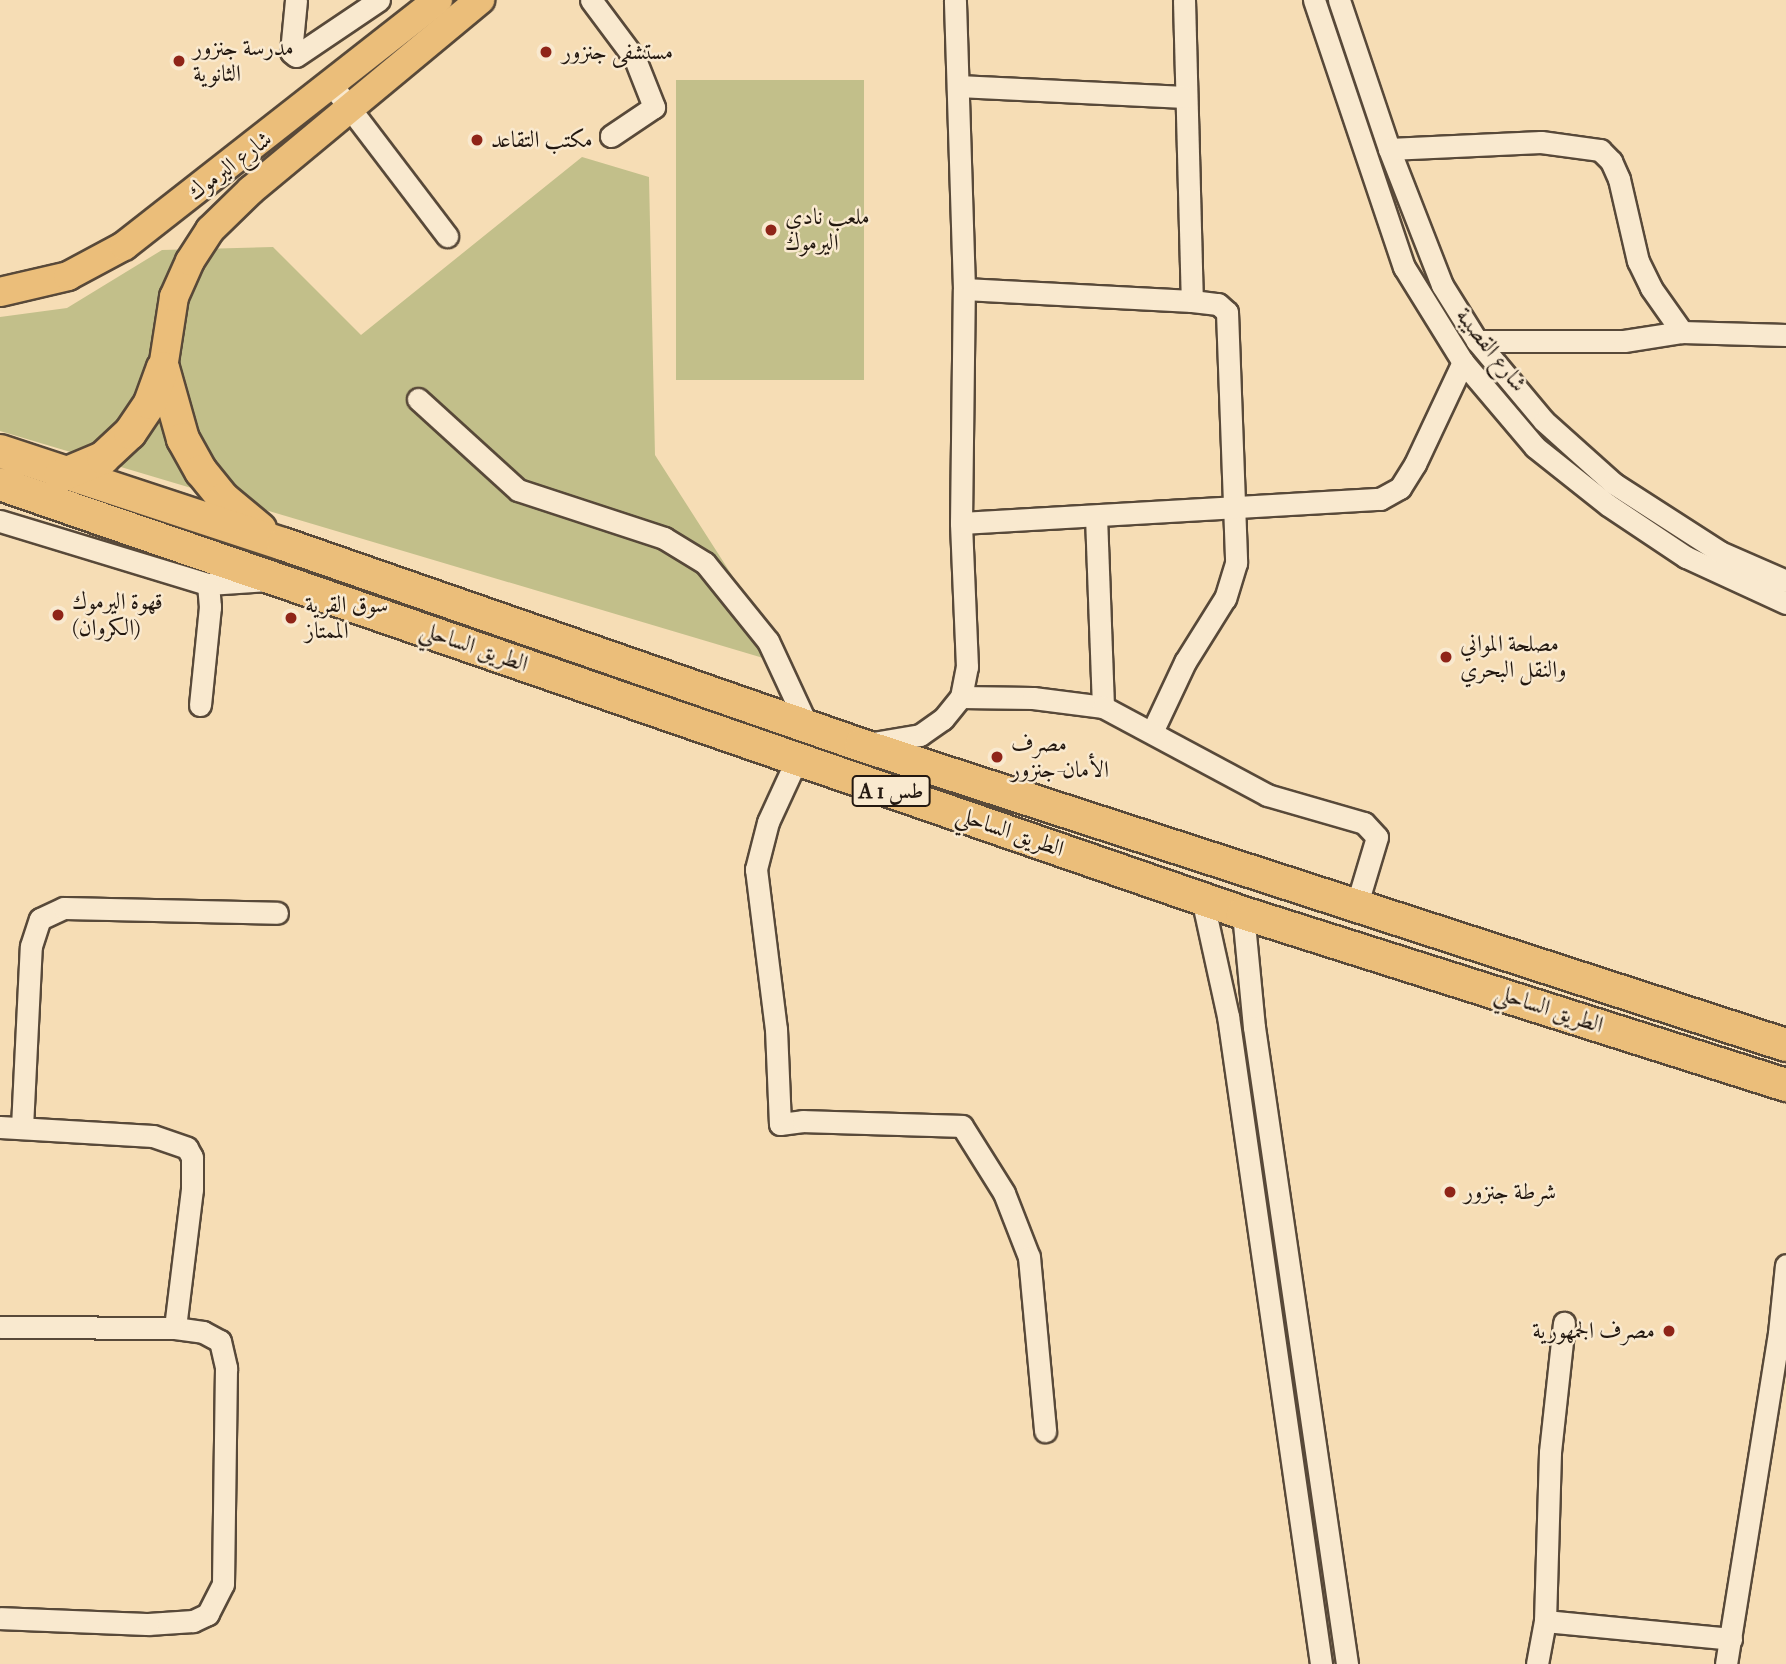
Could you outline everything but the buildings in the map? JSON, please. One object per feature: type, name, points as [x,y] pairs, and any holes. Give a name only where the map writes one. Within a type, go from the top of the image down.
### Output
[{"type":"highway","points":[[0,483],[28,483],[70,474],[103,458],[130,433],[150,403],[163,368]]},
{"type":"highway","points":[[163,368],[178,427],[201,471],[242,516],[283,544]]},
{"type":"highway","name":"الطريق الساحلي","points":[[0,451],[283,544],[861,745],[1356,908],[1786,1045]]},
{"type":"highway","name":"الطريق الساحلي","points":[[0,483],[1243,913],[1786,1085]]},
{"type":"main road","name":"شارع اليرموك","points":[[0,292],[68,276],[124,246],[438,0]]},
{"type":"main road","name":"شارع اليرموك","points":[[163,368],[174,297],[190,261],[210,230],[251,190],[480,0]]},
{"type":"street","points":[[296,0],[292,52],[296,56],[379,0]]},
{"type":"street","points":[[591,0],[635,59],[654,107],[611,136]]},
{"type":"street","points":[[861,745],[920,735],[943,719],[961,697],[968,667],[961,523],[964,289],[956,0]]},
{"type":"street","points":[[1184,0],[1192,301]]},
{"type":"street","name":"شارع القصيبة","points":[[1314,0],[1404,267],[1463,362],[1535,447],[1608,505],[1686,557],[1786,603]]},
{"type":"street","points":[[1339,0],[1389,149],[1442,285],[1477,341],[1544,421],[1613,484],[1720,552],[1786,581]]},
{"type":"street","points":[[331,85],[447,236]]},
{"type":"street","points":[[958,86],[1185,97]]},
{"type":"street","points":[[1389,149],[1541,142],[1600,150],[1611,161],[1619,179],[1639,261],[1651,288],[1682,332]]},
{"type":"street","points":[[964,289],[1192,301],[1218,304],[1228,318],[1233,581],[1185,662],[1153,730]]},
{"type":"street","points":[[1477,341],[1624,341],[1682,332],[1786,335]]},
{"type":"street","points":[[961,523],[1232,507],[1364,503],[1400,488],[1463,362]]},
{"type":"street","points":[[418,399],[518,490],[664,538],[705,563],[768,641],[808,727]]},
{"type":"street","points":[[1096,516],[1103,707]]},
{"type":"street","points":[[0,522],[208,584],[276,579]]},
{"type":"street","points":[[200,705],[210,607],[208,584]]},
{"type":"street","points":[[961,697],[1033,698],[1103,707],[1153,730],[1267,795],[1373,828],[1377,837],[1375,854],[1356,908]]},
{"type":"street","points":[[797,759],[768,822],[756,869],[776,1029],[780,1124],[803,1121],[962,1126],[1004,1193],[1029,1257],[1045,1431]]},
{"type":"street","points":[[1202,898],[1227,1016],[1321,1664]]},
{"type":"street","points":[[22,1127],[31,946],[40,919],[64,908],[276,913]]},
{"type":"street","points":[[1243,913],[1254,1027],[1347,1664]]},
{"type":"street","points":[[0,1127],[153,1136],[187,1148],[192,1157],[192,1189],[175,1328]]},
{"type":"street","points":[[1726,1664],[1783,1333],[1786,1265]]},
{"type":"street","points":[[1537,1664],[1545,1621],[1550,1452],[1564,1322]]},
{"type":"street","points":[[0,1327],[175,1328],[213,1335],[220,1341],[225,1354],[220,1596],[208,1614],[193,1621],[0,1618]]},
{"type":"street","points":[[1545,1621],[1731,1639]]},
{"type":"shaded area","name":"ملعب نادي اليرموك","points":[[676,80],[864,80],[864,380],[676,380]]},
{"type":"shaded area","points":[[582,157],[649,177],[655,455],[790,666],[0,431],[0,317],[67,308],[162,250],[273,247],[361,335]]},
{"type":"place","name":"مستشفى جنزور","points":[[546,52]]},
{"type":"place","name":"مدرسة جنزور الثانوية","points":[[179,61]]},
{"type":"place","name":"مكتب التقاعد","points":[[477,140]]},
{"type":"place","name":"ملعب نادي اليرموك","points":[[771,230]]},
{"type":"place","name":"قهوة اليرموك (الكروان)","points":[[58,615]]},
{"type":"place","name":"سوق القرية الممتاز","points":[[291,618]]},
{"type":"place","name":"مصلحة المواني والنقل البحري","points":[[1446,657]]},
{"type":"place","name":"مصرف الأمان-جنزور","points":[[997,757]]},
{"type":"place","name":"شرطة جنزور","points":[[1450,1192]]},
{"type":"place","name":"مصرف الجمهورية","points":[[1669,1331]]}]
